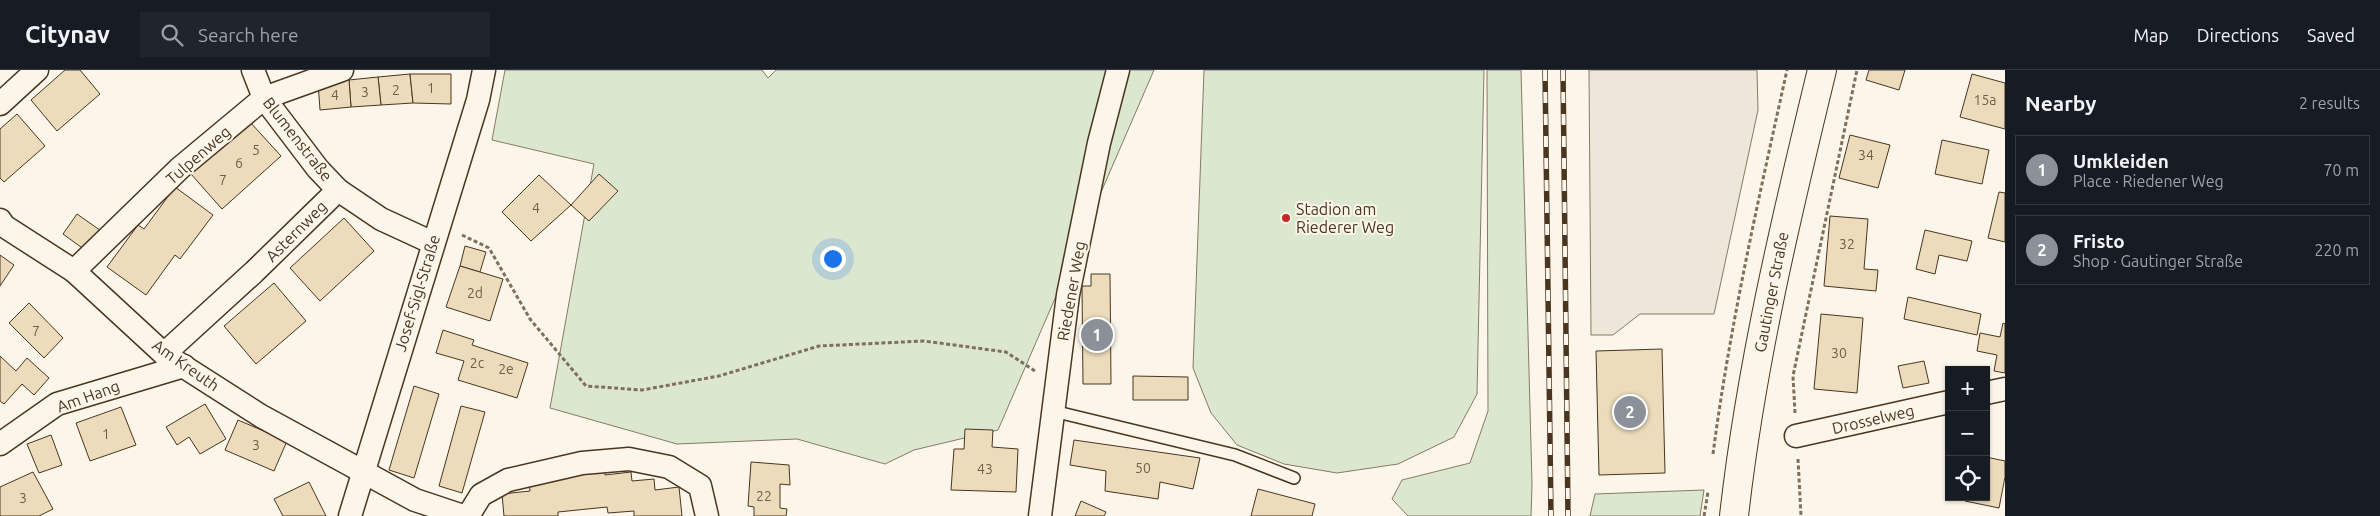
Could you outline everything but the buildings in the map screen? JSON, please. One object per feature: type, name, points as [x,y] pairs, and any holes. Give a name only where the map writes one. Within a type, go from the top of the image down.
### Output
[{"type":"main road","name":"Gautinger Straße","points":[[1734,516],[1743,440],[1778,252],[1822,70]]},
{"type":"street","points":[[0,104],[37,70]]},
{"type":"street","name":"Blumenstraße","points":[[253,70],[264,98],[318,169],[338,190],[380,219],[433,242]]},
{"type":"street","name":"Tulpenweg","points":[[74,271],[180,168],[264,98],[342,70]]},
{"type":"street","name":"Riedener Weg","points":[[1040,516],[1068,295],[1099,143],[1118,70]]},
{"type":"street","name":"Josef-Sigl-Straße","points":[[350,516],[478,100],[478,71]]},
{"type":"street","name":"Asternweg","points":[[164,354],[254,272],[338,190]]},
{"type":"street","name":"Am Kreuth","points":[[0,220],[4,226],[74,271],[164,354],[261,416],[364,470],[415,500],[463,516]]},
{"type":"street","name":"Am Hang","points":[[0,444],[57,404],[184,366]]},
{"type":"street","points":[[1990,392],[2005,389]]},
{"type":"street","name":"Drosselweg","points":[[1796,436],[1945,403]]},
{"type":"street","points":[[468,516],[481,495],[508,480],[582,464],[629,459],[669,467],[700,486],[707,516]]},
{"type":"lane","points":[[1053,411],[1236,455],[1294,478]]},
{"type":"path","points":[[1801,516],[1793,376],[1857,70]]},
{"type":"path","points":[[440,220],[462,235],[489,248],[530,319],[586,386],[642,390],[719,376],[819,346],[924,341],[1006,352],[1056,385]]},
{"type":"green space","points":[[505,70],[762,70],[768,78],[776,70],[1154,70],[998,430],[914,450],[885,464],[797,439],[677,444],[550,408],[594,164],[492,140]]},
{"type":"green space","points":[[1204,70],[1484,70],[1477,394],[1454,437],[1398,464],[1337,473],[1284,464],[1237,445],[1211,413],[1193,368]]},
{"type":"green space","points":[[1487,70],[1521,70],[1532,484],[1531,516],[1408,516],[1392,499],[1402,480],[1470,463],[1488,411]]},
{"type":"green space","points":[[1704,490],[1700,516],[1590,516],[1595,494]]},
{"type":"shaded area","points":[[1589,70],[1757,70],[1758,110],[1714,314],[1640,314],[1613,335],[1591,335]]},
{"type":"railway","points":[[1545,70],[1551,516]]},
{"type":"railway","points":[[1563,70],[1568,516]]},
{"type":"place","name":"Stadion am Riederer Weg","points":[[1286,218]]},
{"type":"place","name":"Umkleiden","points":[[1097,335]]},
{"type":"place","name":"Fristo","points":[[1630,412]]}]
